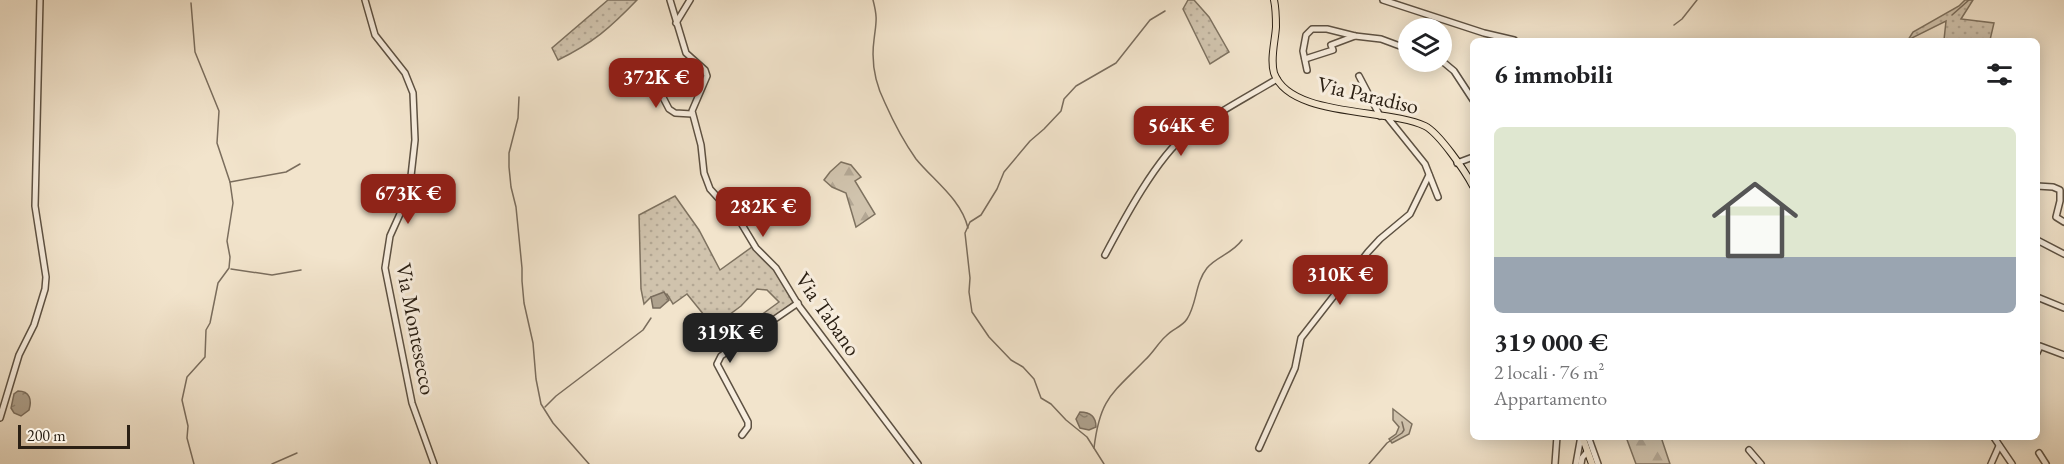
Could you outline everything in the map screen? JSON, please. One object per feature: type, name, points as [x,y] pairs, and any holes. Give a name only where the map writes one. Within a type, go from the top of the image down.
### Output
[{"type":"main road","points":[[1274,0],[1276,27],[1273,61],[1277,79]]},
{"type":"main road","name":"Via Paradiso","points":[[1277,79],[1286,89],[1317,105],[1414,122],[1428,127],[1439,138],[1470,182]]},
{"type":"main road","points":[[1582,440],[1594,464]]},
{"type":"street","points":[[0,418],[19,355],[34,325],[45,289],[46,277],[35,206],[40,0]]},
{"type":"street","name":"Via Montesecco","points":[[365,0],[375,34],[405,73],[413,93],[415,140],[409,194],[390,236],[385,268],[412,403],[434,464]]},
{"type":"street","points":[[642,66],[654,80],[669,109],[675,113],[692,114],[693,104],[707,76],[705,69],[686,53],[670,0]]},
{"type":"street","points":[[676,23],[690,0]]},
{"type":"street","points":[[1383,0],[1505,38]]},
{"type":"street","points":[[1307,70],[1303,51],[1306,35],[1312,29],[1327,28],[1355,36],[1381,39],[1398,45]]},
{"type":"street","points":[[1305,58],[1333,50],[1332,45],[1355,36]]},
{"type":"street","points":[[1452,69],[1470,95]]},
{"type":"street","points":[[1359,76],[1380,116]]},
{"type":"street","points":[[1105,255],[1122,223],[1155,173],[1168,154],[1186,135],[1277,79]]},
{"type":"street","name":"Via Tabano","points":[[692,114],[704,173],[710,189],[741,223],[756,248],[776,268],[798,303],[918,464]]},
{"type":"street","points":[[1388,118],[1418,154],[1437,197]]},
{"type":"street","points":[[1457,163],[1470,158]]},
{"type":"street","points":[[1259,448],[1295,368],[1301,338],[1368,252],[1410,214],[1429,175]]},
{"type":"street","points":[[2040,186],[2054,187],[2060,190],[2056,217],[2064,222]]},
{"type":"street","points":[[2040,242],[2064,254]]},
{"type":"street","points":[[2040,298],[2064,308]]},
{"type":"street","points":[[742,435],[748,427],[748,422],[717,364],[718,361],[721,356],[798,303]]},
{"type":"street","points":[[2040,346],[2064,356]]},
{"type":"street","points":[[1556,464],[1557,440]]},
{"type":"street","points":[[1576,464],[1580,440]]},
{"type":"street","points":[[1581,464],[1584,462],[1594,464],[1589,440]]},
{"type":"street","points":[[1996,440],[2012,464]]},
{"type":"street","points":[[1991,464],[2000,440]]},
{"type":"street","points":[[1749,450],[1761,464]]},
{"type":"street","points":[[1578,455],[1581,452],[1587,452],[1581,464]]},
{"type":"street","points":[[2039,453],[2046,464]]},
{"type":"green space","points":[[608,0],[637,0],[600,34],[558,60],[552,48]]},
{"type":"green space","points":[[1188,0],[1194,0],[1209,17],[1229,52],[1210,64],[1183,9]]},
{"type":"green space","points":[[1965,0],[1973,0],[1961,19],[1994,23],[1990,38],[1944,38],[1946,21],[1909,38],[1913,32],[1959,6]]},
{"type":"green space","points":[[841,162],[851,165],[861,177],[855,181],[875,214],[856,227],[846,193],[832,187],[824,180]]},
{"type":"green space","points":[[675,196],[699,230],[720,270],[752,247],[776,271],[795,301],[758,328],[753,321],[779,302],[767,290],[757,289],[741,306],[721,321],[738,342],[730,347],[687,294],[673,304],[667,294],[651,297],[644,304],[641,289],[639,215]]},
{"type":"green space","points":[[1393,409],[1412,424],[1409,434],[1392,443],[1389,439],[1396,434],[1399,427],[1393,420]]},
{"type":"green space","points":[[1627,440],[1662,440],[1670,464],[1636,464]]},
{"type":"water","points":[[664,292],[669,300],[660,308],[653,308],[651,297]]},
{"type":"water","points":[[18,391],[28,394],[30,400],[29,410],[21,416],[14,413],[11,408],[14,394]]},
{"type":"water","points":[[1080,412],[1092,415],[1096,427],[1089,430],[1080,428],[1076,419]]},
{"type":"waterway","points":[[873,0],[876,12],[874,64],[876,80],[882,95],[895,124],[916,159],[953,199],[968,228]]},
{"type":"waterway","points":[[1674,25],[1682,19],[1697,0]]},
{"type":"waterway","points":[[1952,15],[1969,0]]},
{"type":"waterway","points":[[191,3],[195,52],[219,111],[217,143],[230,182],[233,203],[227,241],[230,257],[229,268],[218,283],[210,323],[206,330],[205,357],[187,377],[182,400],[188,426],[187,438],[194,464]]},
{"type":"waterway","points":[[1104,464],[1087,437],[1051,404],[1041,398],[1034,379],[1023,367],[1011,360],[989,337],[972,312],[965,233],[970,222],[981,215],[997,189],[1004,172],[1030,141],[1061,111],[1064,99],[1076,86],[1116,63],[1150,20],[1165,11]]},
{"type":"waterway","points":[[519,97],[518,118],[509,153],[509,167],[516,207],[524,303],[533,343],[536,379],[541,404],[553,423],[589,464]]},
{"type":"waterway","points":[[230,182],[286,172],[300,164]]},
{"type":"waterway","points":[[1094,448],[1100,418],[1109,398],[1163,339],[1185,322],[1193,307],[1200,280],[1207,268],[1234,249],[1242,240]]},
{"type":"waterway","points":[[231,269],[272,275],[301,270]]},
{"type":"waterway","points":[[545,407],[556,396],[643,330],[651,318]]},
{"type":"waterway","points":[[1369,464],[1387,443],[1402,433],[1404,430],[1402,422]]},
{"type":"waterway","points":[[272,464],[297,453]]}]
